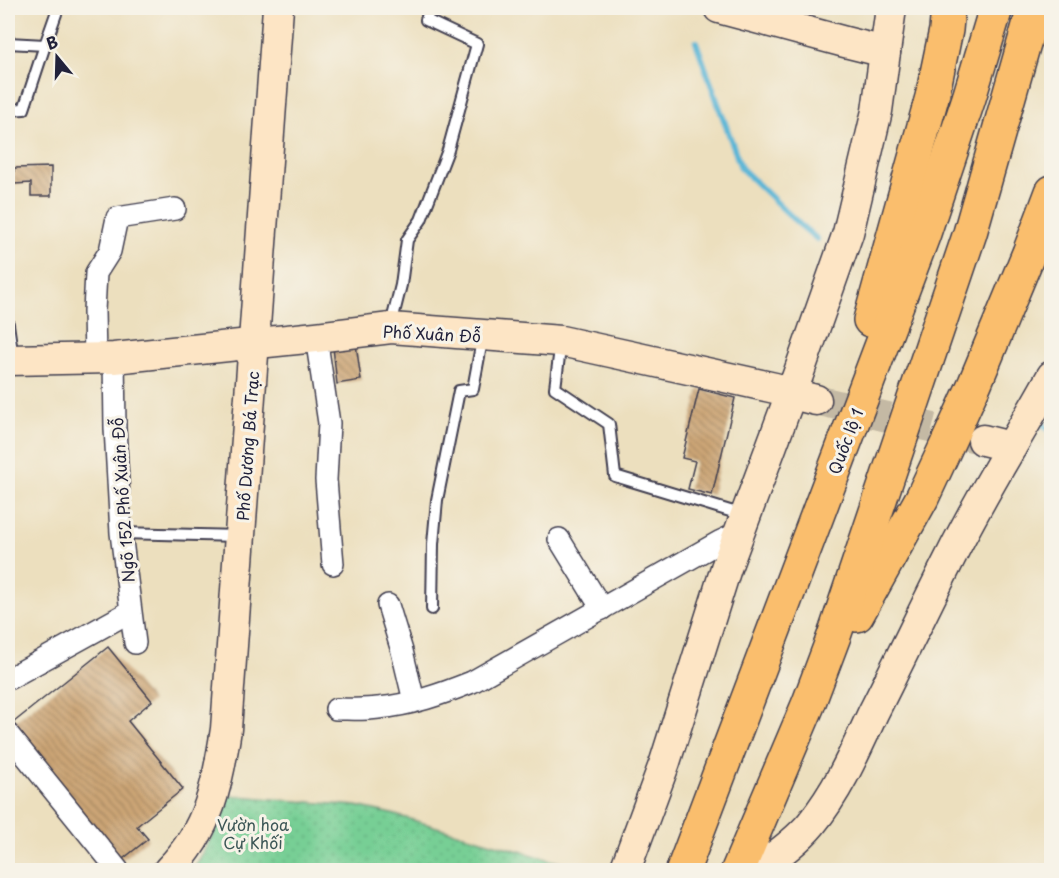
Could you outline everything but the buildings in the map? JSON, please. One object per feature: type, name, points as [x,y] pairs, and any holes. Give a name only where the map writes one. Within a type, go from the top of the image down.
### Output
[{"type":"highway","points":[[802,554],[916,158],[940,60],[948,8]]},
{"type":"highway","name":"Quốc lộ 1","points":[[683,870],[923,236],[996,8]]},
{"type":"highway","points":[[738,870],[808,705],[834,636],[970,233],[1034,8]]},
{"type":"highway","points":[[808,705],[922,498],[975,383],[1052,192]]},
{"type":"highway","points":[[1029,253],[1052,211]]},
{"type":"street","name":"Phố Dương Bá Trạc","points":[[169,870],[191,844],[207,812],[220,768],[226,729],[278,8]]},
{"type":"street","points":[[719,8],[885,52]]},
{"type":"street","points":[[625,870],[665,762],[726,568],[743,522],[804,397],[849,232],[877,111],[891,8]]},
{"type":"street","name":"Ngõ 152 Phố Xuân Đỗ","points":[[135,643],[121,533],[115,428],[105,358],[94,311],[96,273],[110,251],[117,218],[175,208]]},
{"type":"street","name":"Phố Xuân Đỗ","points":[[10,359],[105,358],[391,328],[561,341],[775,388],[804,397]]},
{"type":"street","points":[[316,337],[329,423],[326,480],[333,564]]},
{"type":"street","points":[[756,870],[776,856],[809,826],[837,787],[953,552],[997,443],[1023,429],[1052,376]]},
{"type":"street","points":[[336,709],[378,708],[414,701],[444,694],[472,682],[721,541],[743,522]]},
{"type":"street","points":[[559,539],[602,609]]},
{"type":"street","points":[[388,605],[414,701]]},
{"type":"street","points":[[8,679],[124,615]]},
{"type":"street","points":[[10,742],[118,870]]},
{"type":"lane","points":[[8,110],[24,109],[57,11],[55,8]]},
{"type":"lane","points":[[391,328],[401,285],[407,240],[421,220],[448,150],[477,44],[426,20],[430,8]]},
{"type":"lane","points":[[8,43],[45,45]]},
{"type":"lane","points":[[8,324],[10,359]]},
{"type":"lane","points":[[432,609],[433,544],[437,500],[459,391],[473,389],[483,335]]},
{"type":"lane","points":[[561,341],[555,388],[609,424],[615,476],[730,511],[743,522]]},
{"type":"lane","points":[[121,533],[241,536]]},
{"type":"green space","name":"Vườn hoa Cự Khối","points":[[226,795],[356,806],[392,814],[585,870],[193,870],[220,816]]},
{"type":"waterway","points":[[696,42],[741,168],[817,239]]},
{"type":"waterway","points":[[1040,422],[1052,432]]},
{"type":"tunnel","points":[[816,400],[976,438]]}]
